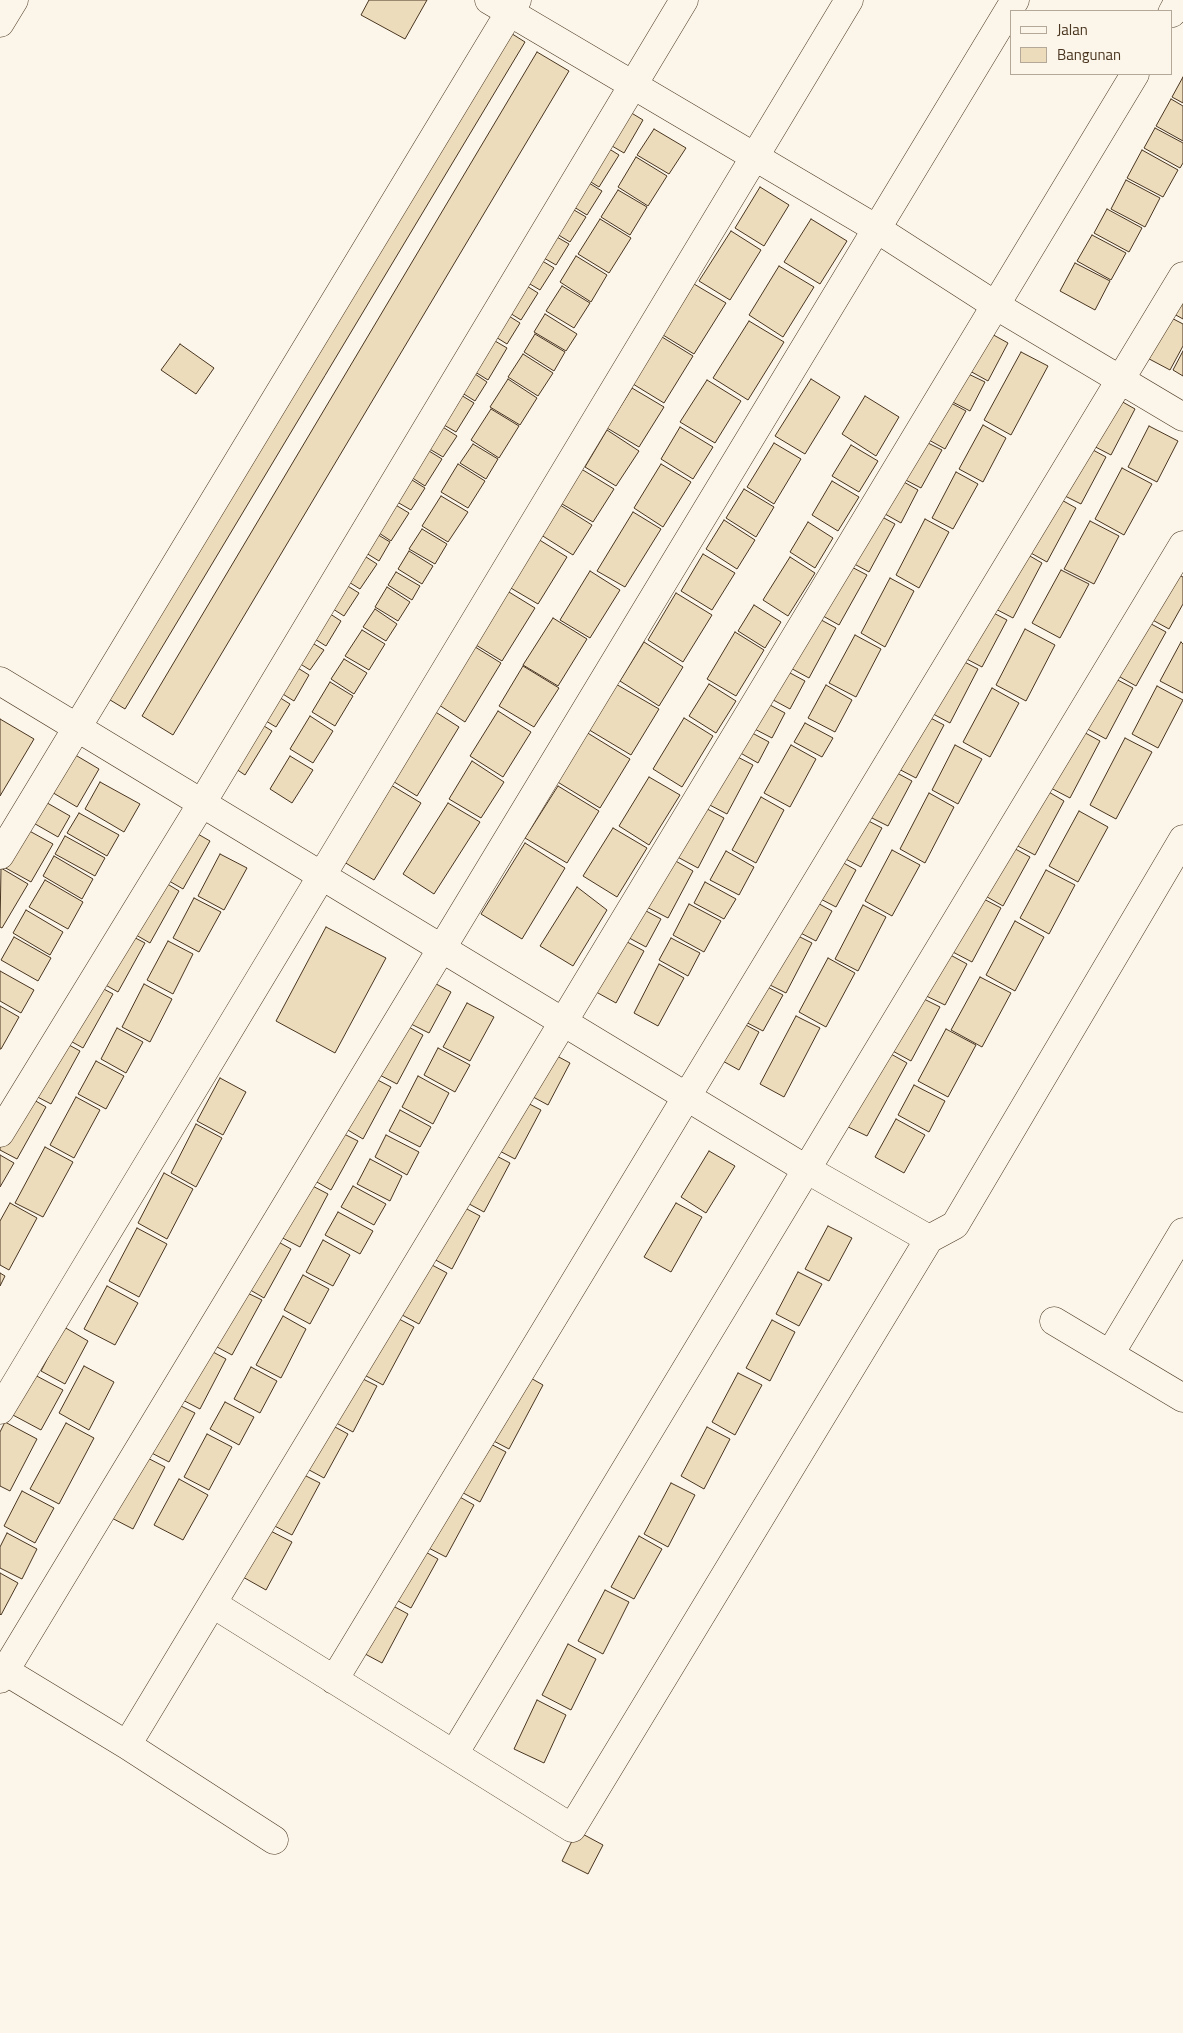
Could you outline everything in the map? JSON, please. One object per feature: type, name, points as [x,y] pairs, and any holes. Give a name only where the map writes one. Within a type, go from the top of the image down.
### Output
[{"type":"street","points":[[0,23],[14,0]]},
{"type":"street","points":[[0,1133],[202,803],[684,0]]},
{"type":"street","points":[[0,1410],[849,0]]},
{"type":"street","points":[[274,1840],[127,1746],[2,1672],[1015,0]]},
{"type":"street","points":[[1173,11],[1179,0]]},
{"type":"street","points":[[0,855],[78,728],[505,4],[633,85],[877,229],[995,305],[1183,417]]},
{"type":"street","points":[[127,1746],[1134,75]]},
{"type":"street","points":[[334,1680],[1183,276]]},
{"type":"street","points":[[454,1754],[1183,545]]},
{"type":"street","points":[[0,681],[806,1169],[929,1239]]},
{"type":"street","points":[[213,1604],[572,1828],[929,1239],[955,1226],[1183,840]]},
{"type":"street","points":[[1110,1354],[1183,1232]]},
{"type":"street","points":[[1054,1320],[1183,1398]]},
{"type":"building","points":[[369,0],[427,0],[405,39],[361,15]]},
{"type":"building","points":[[498,25],[525,42],[125,709],[97,692]]},
{"type":"building","points":[[537,52],[569,71],[173,735],[142,716]]},
{"type":"building","points":[[1183,77],[1183,103],[1172,97]]},
{"type":"building","points":[[1171,99],[1183,106],[1183,141],[1156,126]]},
{"type":"building","points":[[615,103],[643,120],[624,153],[595,136]]},
{"type":"building","points":[[1155,128],[1183,143],[1183,163],[1180,168],[1144,148]]},
{"type":"building","points":[[654,129],[686,148],[669,174],[637,155]]},
{"type":"building","points":[[593,139],[619,155],[599,187],[573,171]]},
{"type":"building","points":[[1142,150],[1178,170],[1163,197],[1127,178]]},
{"type":"building","points":[[636,157],[667,176],[648,206],[618,187]]},
{"type":"building","points":[[571,172],[602,191],[587,215],[556,196]]},
{"type":"building","points":[[1126,180],[1160,198],[1145,227],[1111,209]]},
{"type":"building","points":[[760,187],[789,205],[764,246],[735,228]]},
{"type":"building","points":[[618,190],[647,207],[630,235],[601,217]]},
{"type":"building","points":[[557,200],[586,217],[570,242],[542,225]]},
{"type":"building","points":[[1107,209],[1142,228],[1129,252],[1094,233]]},
{"type":"building","points":[[600,219],[631,238],[609,273],[578,254]]},
{"type":"building","points":[[811,219],[847,241],[820,284],[784,262]]},
{"type":"building","points":[[543,229],[569,244],[556,265],[530,250]]},
{"type":"building","points":[[731,231],[761,250],[730,300],[699,281]]},
{"type":"building","points":[[1092,235],[1126,253],[1111,280],[1077,261]]},
{"type":"building","points":[[529,253],[554,268],[540,290],[515,275]]},
{"type":"building","points":[[576,256],[607,275],[591,302],[560,282]]},
{"type":"building","points":[[1075,263],[1110,281],[1095,310],[1060,291]]},
{"type":"building","points":[[779,266],[814,287],[783,337],[749,315]]},
{"type":"building","points":[[1183,275],[1183,319],[1165,309]]},
{"type":"building","points":[[514,278],[538,293],[521,320],[497,305]]},
{"type":"building","points":[[694,284],[726,303],[694,354],[663,335]]},
{"type":"building","points":[[562,286],[590,303],[574,328],[546,311]]},
{"type":"building","points":[[496,308],[520,323],[507,344],[483,329]]},
{"type":"building","points":[[1160,312],[1183,324],[1183,346],[1170,370],[1138,353]]},
{"type":"building","points":[[545,314],[577,334],[566,351],[534,332]]},
{"type":"building","points":[[749,321],[784,342],[748,400],[713,378]]},
{"type":"building","points":[[979,327],[1008,343],[988,381],[959,365]]},
{"type":"building","points":[[483,334],[507,348],[488,380],[464,365]]},
{"type":"building","points":[[535,334],[565,352],[554,371],[524,352]]},
{"type":"building","points":[[662,337],[693,356],[664,403],[633,384]]},
{"type":"building","points":[[180,344],[214,368],[196,394],[161,370]]},
{"type":"building","points":[[1183,351],[1183,376],[1173,370]]},
{"type":"building","points":[[1021,352],[1048,366],[1011,435],[984,420]]},
{"type":"building","points":[[523,354],[553,373],[538,396],[508,377]]},
{"type":"building","points":[[463,366],[487,382],[475,401],[451,386]]},
{"type":"building","points":[[958,369],[985,382],[970,411],[943,397]]},
{"type":"building","points":[[508,379],[537,398],[520,425],[490,407]]},
{"type":"building","points":[[811,379],[840,397],[805,454],[775,436]]},
{"type":"building","points":[[707,380],[741,401],[715,443],[680,422]]},
{"type":"building","points":[[632,388],[664,407],[639,447],[607,428]]},
{"type":"building","points":[[451,389],[474,403],[456,432],[432,418]]},
{"type":"building","points":[[1105,392],[1135,409],[1111,455],[1080,439]]},
{"type":"building","points":[[865,396],[899,417],[876,456],[842,434]]},
{"type":"building","points":[[940,397],[966,411],[945,449],[920,435]]},
{"type":"building","points":[[491,409],[519,426],[499,458],[471,440]]},
{"type":"building","points":[[430,419],[457,436],[443,457],[416,441]]},
{"type":"building","points":[[983,425],[1006,438],[983,482],[959,469]]},
{"type":"building","points":[[1149,426],[1178,441],[1157,482],[1128,467]]},
{"type":"building","points":[[680,427],[713,447],[693,479],[661,459]]},
{"type":"building","points":[[607,430],[639,451],[616,486],[585,467]]},
{"type":"building","points":[[918,438],[942,450],[921,488],[898,476]]},
{"type":"building","points":[[416,443],[442,459],[425,486],[400,470]]},
{"type":"building","points":[[774,443],[801,459],[774,504],[747,487]]},
{"type":"building","points":[[1080,443],[1106,457],[1081,504],[1055,491]]},
{"type":"building","points":[[473,444],[498,459],[486,479],[460,463]]},
{"type":"building","points":[[851,445],[878,461],[859,492],[832,476]]},
{"type":"building","points":[[458,464],[485,481],[468,508],[441,492]]},
{"type":"building","points":[[661,464],[691,482],[663,527],[634,508]]},
{"type":"building","points":[[578,467],[614,489],[593,522],[557,501]]},
{"type":"building","points":[[1122,468],[1152,484],[1124,535],[1095,519]]},
{"type":"building","points":[[399,472],[425,488],[411,510],[385,495]]},
{"type":"building","points":[[956,472],[978,484],[953,529],[932,518]]},
{"type":"building","points":[[895,477],[918,490],[901,523],[878,510]]},
{"type":"building","points":[[832,481],[859,497],[838,531],[812,515]]},
{"type":"building","points":[[744,489],[774,507],[756,537],[726,518]]},
{"type":"building","points":[[1049,493],[1076,508],[1047,562],[1020,547]]},
{"type":"building","points":[[441,496],[468,512],[448,542],[422,526]]},
{"type":"building","points":[[384,498],[409,513],[391,541],[367,525]]},
{"type":"building","points":[[557,503],[592,525],[573,555],[538,533]]},
{"type":"building","points":[[633,512],[661,529],[625,587],[597,571]]},
{"type":"building","points":[[873,512],[895,524],[869,572],[847,560]]},
{"type":"building","points":[[925,519],[949,532],[919,588],[896,575]]},
{"type":"building","points":[[724,520],[755,540],[737,569],[706,549]]},
{"type":"building","points":[[1090,521],[1119,536],[1094,584],[1064,569]]},
{"type":"building","points":[[808,522],[833,538],[815,568],[790,552]]},
{"type":"building","points":[[365,527],[390,542],[379,561],[353,545]]},
{"type":"building","points":[[422,529],[447,544],[435,564],[409,549]]},
{"type":"building","points":[[533,536],[567,557],[538,604],[504,584]]},
{"type":"building","points":[[352,548],[377,564],[360,589],[336,574]]},
{"type":"building","points":[[1016,548],[1042,563],[1013,618],[986,604]]},
{"type":"building","points":[[409,551],[433,566],[422,584],[398,569]]},
{"type":"building","points":[[703,554],[735,573],[712,610],[681,591]]},
{"type":"building","points":[[790,557],[815,573],[788,616],[763,600]]},
{"type":"building","points":[[842,562],[867,575],[839,625],[816,612]]},
{"type":"building","points":[[1061,570],[1089,584],[1060,638],[1032,623]]},
{"type":"building","points":[[590,571],[620,590],[590,638],[560,620]]},
{"type":"building","points":[[1171,571],[1183,577],[1183,604],[1169,629],[1147,617]]},
{"type":"building","points":[[396,572],[420,586],[412,600],[388,585]]},
{"type":"building","points":[[333,577],[359,593],[344,616],[319,600]]},
{"type":"building","points":[[890,578],[914,591],[885,647],[861,633]]},
{"type":"building","points":[[387,587],[410,602],[398,621],[375,607]]},
{"type":"building","points":[[504,589],[535,608],[502,661],[471,642]]},
{"type":"building","points":[[676,593],[712,615],[683,662],[648,640]]},
{"type":"building","points":[[754,605],[781,622],[765,648],[738,631]]},
{"type":"building","points":[[318,606],[341,621],[326,646],[302,631]]},
{"type":"building","points":[[980,606],[1007,620],[982,667],[955,653]]},
{"type":"building","points":[[375,609],[397,624],[386,641],[363,627]]},
{"type":"building","points":[[812,615],[836,628],[809,678],[785,665]]},
{"type":"building","points":[[553,618],[587,639],[558,686],[523,665]]},
{"type":"building","points":[[1142,619],[1166,632],[1136,686],[1113,673]]},
{"type":"building","points":[[1025,629],[1055,645],[1026,701],[996,685]]},
{"type":"building","points":[[362,630],[385,644],[369,670],[345,656]]},
{"type":"building","points":[[735,632],[764,650],[736,696],[707,679]]},
{"type":"building","points":[[299,635],[324,650],[310,670],[286,655]]},
{"type":"building","points":[[855,635],[881,649],[856,697],[829,683]]},
{"type":"building","points":[[644,642],[683,667],[659,706],[620,681]]},
{"type":"building","points":[[1181,642],[1183,644],[1183,693],[1160,681]]},
{"type":"building","points":[[472,645],[501,663],[465,722],[436,703]]},
{"type":"building","points":[[951,655],[978,669],[950,723],[922,708]]},
{"type":"building","points":[[344,659],[367,673],[354,694],[331,679]]},
{"type":"building","points":[[285,660],[309,675],[294,701],[270,686]]},
{"type":"building","points":[[523,666],[559,688],[534,727],[499,706]]},
{"type":"building","points":[[779,667],[805,681],[790,709],[764,695]]},
{"type":"building","points":[[1110,676],[1133,688],[1106,739],[1082,726]]},
{"type":"building","points":[[330,682],[353,696],[335,726],[312,712]]},
{"type":"building","points":[[614,683],[659,709],[631,755],[586,728]]},
{"type":"building","points":[[709,684],[736,701],[716,733],[689,716]]},
{"type":"building","points":[[826,685],[852,700],[835,732],[808,718]]},
{"type":"building","points":[[1157,686],[1183,700],[1158,748],[1132,734]]},
{"type":"building","points":[[992,688],[1019,703],[990,757],[963,742]]},
{"type":"building","points":[[266,689],[290,704],[276,727],[251,712]]},
{"type":"building","points":[[757,698],[785,713],[772,738],[743,723]]},
{"type":"building","points":[[434,711],[459,727],[417,796],[391,780]]},
{"type":"building","points":[[498,711],[531,732],[503,777],[470,756]]},
{"type":"building","points":[[919,712],[944,725],[916,778],[891,765]]},
{"type":"building","points":[[248,716],[272,731],[245,775],[221,759]]},
{"type":"building","points":[[310,716],[333,731],[313,763],[290,749]]},
{"type":"building","points":[[684,718],[713,736],[682,787],[653,769]]},
{"type":"building","points":[[0,719],[34,739],[0,796]]},
{"type":"building","points":[[805,723],[833,738],[822,757],[794,742]]},
{"type":"building","points":[[741,727],[769,742],[758,763],[730,747]]},
{"type":"building","points":[[1078,729],[1100,741],[1070,798],[1047,786]]},
{"type":"building","points":[[586,732],[630,759],[600,808],[556,781]]},
{"type":"building","points":[[1125,738],[1152,752],[1116,819],[1090,805]]},
{"type":"building","points":[[791,745],[816,759],[790,807],[764,793]]},
{"type":"building","points":[[955,745],[982,759],[958,804],[932,790]]},
{"type":"building","points":[[72,753],[99,769],[77,807],[50,791]]},
{"type":"building","points":[[730,753],[753,765],[727,814],[704,802]]},
{"type":"building","points":[[290,756],[313,770],[292,803],[270,789]]},
{"type":"building","points":[[472,761],[504,782],[481,818],[449,799]]},
{"type":"building","points":[[884,766],[912,781],[888,826],[860,812]]},
{"type":"building","points":[[649,777],[680,795],[649,845],[619,826]]},
{"type":"building","points":[[100,782],[140,804],[124,832],[85,809]]},
{"type":"building","points":[[391,785],[421,803],[374,880],[344,862]]},
{"type":"building","points":[[558,786],[599,811],[567,863],[525,838]]},
{"type":"building","points":[[1042,788],[1064,801],[1035,855],[1012,843]]},
{"type":"building","points":[[929,793],[954,807],[925,863],[900,849]]},
{"type":"building","points":[[761,797],[784,810],[756,863],[732,850]]},
{"type":"building","points":[[42,800],[70,816],[58,837],[30,821]]},
{"type":"building","points":[[448,803],[480,822],[434,894],[403,874]]},
{"type":"building","points":[[698,804],[724,818],[698,868],[672,854]]},
{"type":"building","points":[[1079,811],[1108,827],[1078,882],[1049,866]]},
{"type":"building","points":[[79,813],[119,835],[107,856],[67,833]]},
{"type":"building","points":[[857,815],[882,828],[861,867],[836,854]]},
{"type":"building","points":[[177,822],[210,841],[183,889],[150,870]]},
{"type":"building","points":[[24,828],[53,844],[31,882],[2,866]]},
{"type":"building","points":[[613,828],[647,848],[617,897],[583,876]]},
{"type":"building","points":[[65,836],[105,858],[95,876],[55,854]]},
{"type":"building","points":[[525,843],[565,868],[522,939],[481,914]]},
{"type":"building","points":[[1008,845],[1030,857],[1003,906],[982,894]]},
{"type":"building","points":[[892,850],[920,865],[892,916],[865,901]]},
{"type":"building","points":[[726,851],[754,867],[739,895],[710,880]]},
{"type":"building","points":[[220,854],[247,868],[224,910],[198,896]]},
{"type":"building","points":[[54,856],[93,879],[82,899],[43,876]]},
{"type":"building","points":[[667,856],[693,871],[668,918],[641,904]]},
{"type":"building","points":[[831,856],[856,870],[836,907],[811,894]]},
{"type":"building","points":[[1,868],[28,884],[2,928],[0,927]]},
{"type":"building","points":[[1046,870],[1075,885],[1049,934],[1020,918]]},
{"type":"building","points":[[151,874],[179,891],[150,943],[122,927]]},
{"type":"building","points":[[45,880],[83,902],[68,929],[29,907]]},
{"type":"building","points":[[705,882],[736,899],[724,919],[694,903]]},
{"type":"building","points":[[577,887],[607,910],[573,966],[540,946]]},
{"type":"building","points":[[805,896],[832,911],[816,941],[789,927]]},
{"type":"building","points":[[978,896],[1001,908],[972,962],[949,950]]},
{"type":"building","points":[[194,898],[221,912],[199,952],[173,938]]},
{"type":"building","points":[[689,904],[721,921],[704,952],[673,935]]},
{"type":"building","points":[[635,905],[661,919],[646,947],[620,933]]},
{"type":"building","points":[[863,905],[886,917],[858,971],[835,959]]},
{"type":"building","points":[[26,910],[63,932],[50,955],[13,933]]},
{"type":"building","points":[[1015,921],[1044,937],[1015,991],[986,975]]},
{"type":"building","points":[[326,927],[386,958],[335,1053],[276,1021]]},
{"type":"building","points":[[120,930],[145,943],[118,992],[93,978]]},
{"type":"building","points":[[786,930],[812,943],[786,993],[760,980]]},
{"type":"building","points":[[616,936],[644,951],[616,1003],[589,988]]},
{"type":"building","points":[[14,937],[51,958],[38,981],[1,960]]},
{"type":"building","points":[[671,938],[700,953],[688,976],[659,960]]},
{"type":"building","points":[[168,941],[193,954],[173,994],[147,980]]},
{"type":"building","points":[[943,951],[967,964],[945,1005],[920,993]]},
{"type":"building","points":[[828,958],[855,973],[826,1027],[799,1012]]},
{"type":"building","points":[[659,964],[684,978],[658,1026],[634,1013]]},
{"type":"building","points":[[0,971],[34,990],[21,1013],[0,1001]]},
{"type":"building","points":[[980,977],[1011,993],[982,1047],[951,1030]]},
{"type":"building","points":[[427,979],[451,992],[429,1033],[405,1021]]},
{"type":"building","points":[[752,979],[783,995],[763,1031],[732,1015]]},
{"type":"building","points":[[89,981],[113,994],[83,1048],[58,1034]]},
{"type":"building","points":[[144,984],[172,999],[150,1042],[122,1027]]},
{"type":"building","points":[[918,996],[940,1007],[911,1061],[889,1049]]},
{"type":"building","points":[[467,1003],[494,1017],[470,1061],[443,1047]]},
{"type":"building","points":[[0,1006],[19,1017],[1,1049],[0,1049]]},
{"type":"building","points":[[729,1016],[759,1032],[739,1070],[710,1054]]},
{"type":"building","points":[[796,1016],[820,1028],[784,1097],[760,1084]]},
{"type":"building","points":[[398,1021],[423,1035],[397,1084],[372,1071]]},
{"type":"building","points":[[117,1028],[143,1042],[126,1073],[101,1059]]},
{"type":"building","points":[[946,1029],[976,1045],[948,1097],[918,1081]]},
{"type":"building","points":[[58,1039],[80,1051],[51,1104],[28,1092]]},
{"type":"building","points":[[438,1048],[470,1065],[455,1092],[424,1075]]},
{"type":"building","points":[[544,1049],[570,1063],[548,1105],[522,1091]]},
{"type":"building","points":[[882,1049],[907,1063],[867,1136],[842,1124]]},
{"type":"building","points":[[96,1061],[124,1076],[106,1109],[78,1094]]},
{"type":"building","points":[[368,1075],[391,1087],[363,1139],[341,1126]]},
{"type":"building","points":[[418,1076],[449,1093],[433,1124],[402,1107]]},
{"type":"building","points":[[220,1078],[246,1092],[223,1135],[197,1121]]},
{"type":"building","points":[[914,1085],[945,1101],[929,1132],[898,1115]]},
{"type":"building","points":[[22,1093],[46,1107],[17,1159],[0,1150],[0,1131]]},
{"type":"building","points":[[514,1096],[541,1110],[515,1159],[488,1145]]},
{"type":"building","points":[[76,1097],[100,1110],[74,1158],[50,1145]]},
{"type":"building","points":[[400,1110],[431,1127],[420,1147],[389,1131]]},
{"type":"building","points":[[896,1119],[925,1135],[904,1173],[875,1157]]},
{"type":"building","points":[[196,1124],[222,1138],[196,1187],[171,1173]]},
{"type":"building","points":[[334,1129],[358,1141],[331,1190],[308,1177]]},
{"type":"building","points":[[386,1135],[419,1152],[407,1175],[375,1157]]},
{"type":"building","points":[[45,1147],[73,1162],[43,1217],[15,1203]]},
{"type":"building","points":[[485,1150],[510,1163],[484,1212],[460,1199]]},
{"type":"building","points":[[709,1151],[735,1166],[706,1213],[681,1197]]},
{"type":"building","points":[[0,1155],[14,1163],[0,1187]]},
{"type":"building","points":[[370,1159],[402,1176],[390,1201],[357,1184]]},
{"type":"building","points":[[164,1173],[193,1189],[167,1239],[138,1223]]},
{"type":"building","points":[[301,1180],[328,1194],[300,1247],[273,1233]]},
{"type":"building","points":[[353,1186],[386,1204],[374,1225],[341,1207]]},
{"type":"building","points":[[452,1201],[480,1216],[452,1269],[423,1253]]},
{"type":"building","points":[[10,1203],[37,1218],[9,1270],[0,1265],[0,1221]]},
{"type":"building","points":[[676,1203],[702,1217],[671,1272],[644,1257]]},
{"type":"building","points":[[338,1212],[373,1231],[360,1254],[325,1235]]},
{"type":"building","points":[[828,1226],[852,1238],[829,1281],[805,1269]]},
{"type":"building","points":[[137,1228],[167,1244],[139,1297],[109,1281]]},
{"type":"building","points":[[266,1235],[291,1249],[264,1298],[240,1284]]},
{"type":"building","points":[[323,1240],[350,1255],[333,1286],[306,1272]]},
{"type":"building","points":[[417,1257],[447,1273],[419,1324],[389,1308]]},
{"type":"building","points":[[798,1272],[822,1284],[799,1326],[776,1314]]},
{"type":"building","points":[[0,1273],[5,1276],[0,1286]]},
{"type":"building","points":[[303,1275],[329,1289],[310,1324],[284,1310]]},
{"type":"building","points":[[107,1286],[138,1303],[115,1345],[84,1329]]},
{"type":"building","points":[[235,1287],[262,1300],[232,1355],[206,1341]]},
{"type":"building","points":[[386,1312],[414,1327],[383,1385],[355,1370]]},
{"type":"building","points":[[283,1316],[306,1329],[281,1378],[256,1365]]},
{"type":"building","points":[[772,1320],[795,1332],[770,1381],[746,1368]]},
{"type":"building","points":[[64,1327],[88,1341],[65,1384],[41,1371]]},
{"type":"building","points":[[200,1345],[226,1359],[200,1409],[173,1395]]},
{"type":"building","points":[[84,1366],[114,1382],[89,1430],[59,1413]]},
{"type":"building","points":[[251,1367],[277,1381],[260,1413],[234,1399]]},
{"type":"building","points":[[349,1372],[377,1386],[353,1432],[325,1417]]},
{"type":"building","points":[[520,1372],[543,1385],[509,1449],[486,1437]]},
{"type":"building","points":[[738,1373],[762,1385],[735,1435],[712,1422]]},
{"type":"building","points":[[33,1374],[63,1390],[41,1430],[11,1414]]},
{"type":"building","points":[[167,1399],[195,1413],[169,1462],[142,1448]]},
{"type":"building","points":[[225,1402],[254,1417],[239,1445],[210,1429]]},
{"type":"building","points":[[324,1421],[348,1434],[324,1478],[300,1465]]},
{"type":"building","points":[[5,1422],[37,1439],[10,1491],[0,1486],[0,1432]]},
{"type":"building","points":[[66,1423],[94,1438],[59,1504],[30,1489]]},
{"type":"building","points":[[707,1427],[730,1439],[704,1489],[681,1476]]},
{"type":"building","points":[[207,1434],[232,1447],[209,1490],[184,1477]]},
{"type":"building","points":[[481,1439],[506,1452],[480,1502],[454,1488]]},
{"type":"building","points":[[136,1452],[165,1467],[133,1529],[104,1514]]},
{"type":"building","points":[[292,1469],[320,1483],[292,1535],[265,1521]]},
{"type":"building","points":[[179,1479],[208,1495],[183,1540],[154,1525]]},
{"type":"building","points":[[671,1483],[695,1495],[668,1547],[644,1534]]},
{"type":"building","points":[[22,1491],[54,1508],[35,1543],[4,1526]]},
{"type":"building","points":[[449,1491],[474,1505],[446,1557],[421,1544]]},
{"type":"building","points":[[259,1525],[292,1542],[266,1590],[234,1572]]},
{"type":"building","points":[[7,1533],[37,1549],[22,1579],[0,1568],[0,1547]]},
{"type":"building","points":[[639,1536],[662,1549],[634,1599],[611,1587]]},
{"type":"building","points":[[415,1546],[438,1559],[411,1608],[389,1596]]},
{"type":"building","points":[[0,1573],[18,1583],[1,1615],[0,1614]]},
{"type":"building","points":[[605,1590],[629,1602],[603,1654],[578,1641]]},
{"type":"building","points":[[380,1599],[408,1614],[382,1663],[354,1648]]},
{"type":"building","points":[[568,1644],[596,1659],[571,1710],[542,1695]]},
{"type":"building","points":[[537,1700],[566,1715],[544,1763],[514,1749]]},
{"type":"building","points":[[577,1831],[603,1845],[588,1874],[562,1861]]}]
